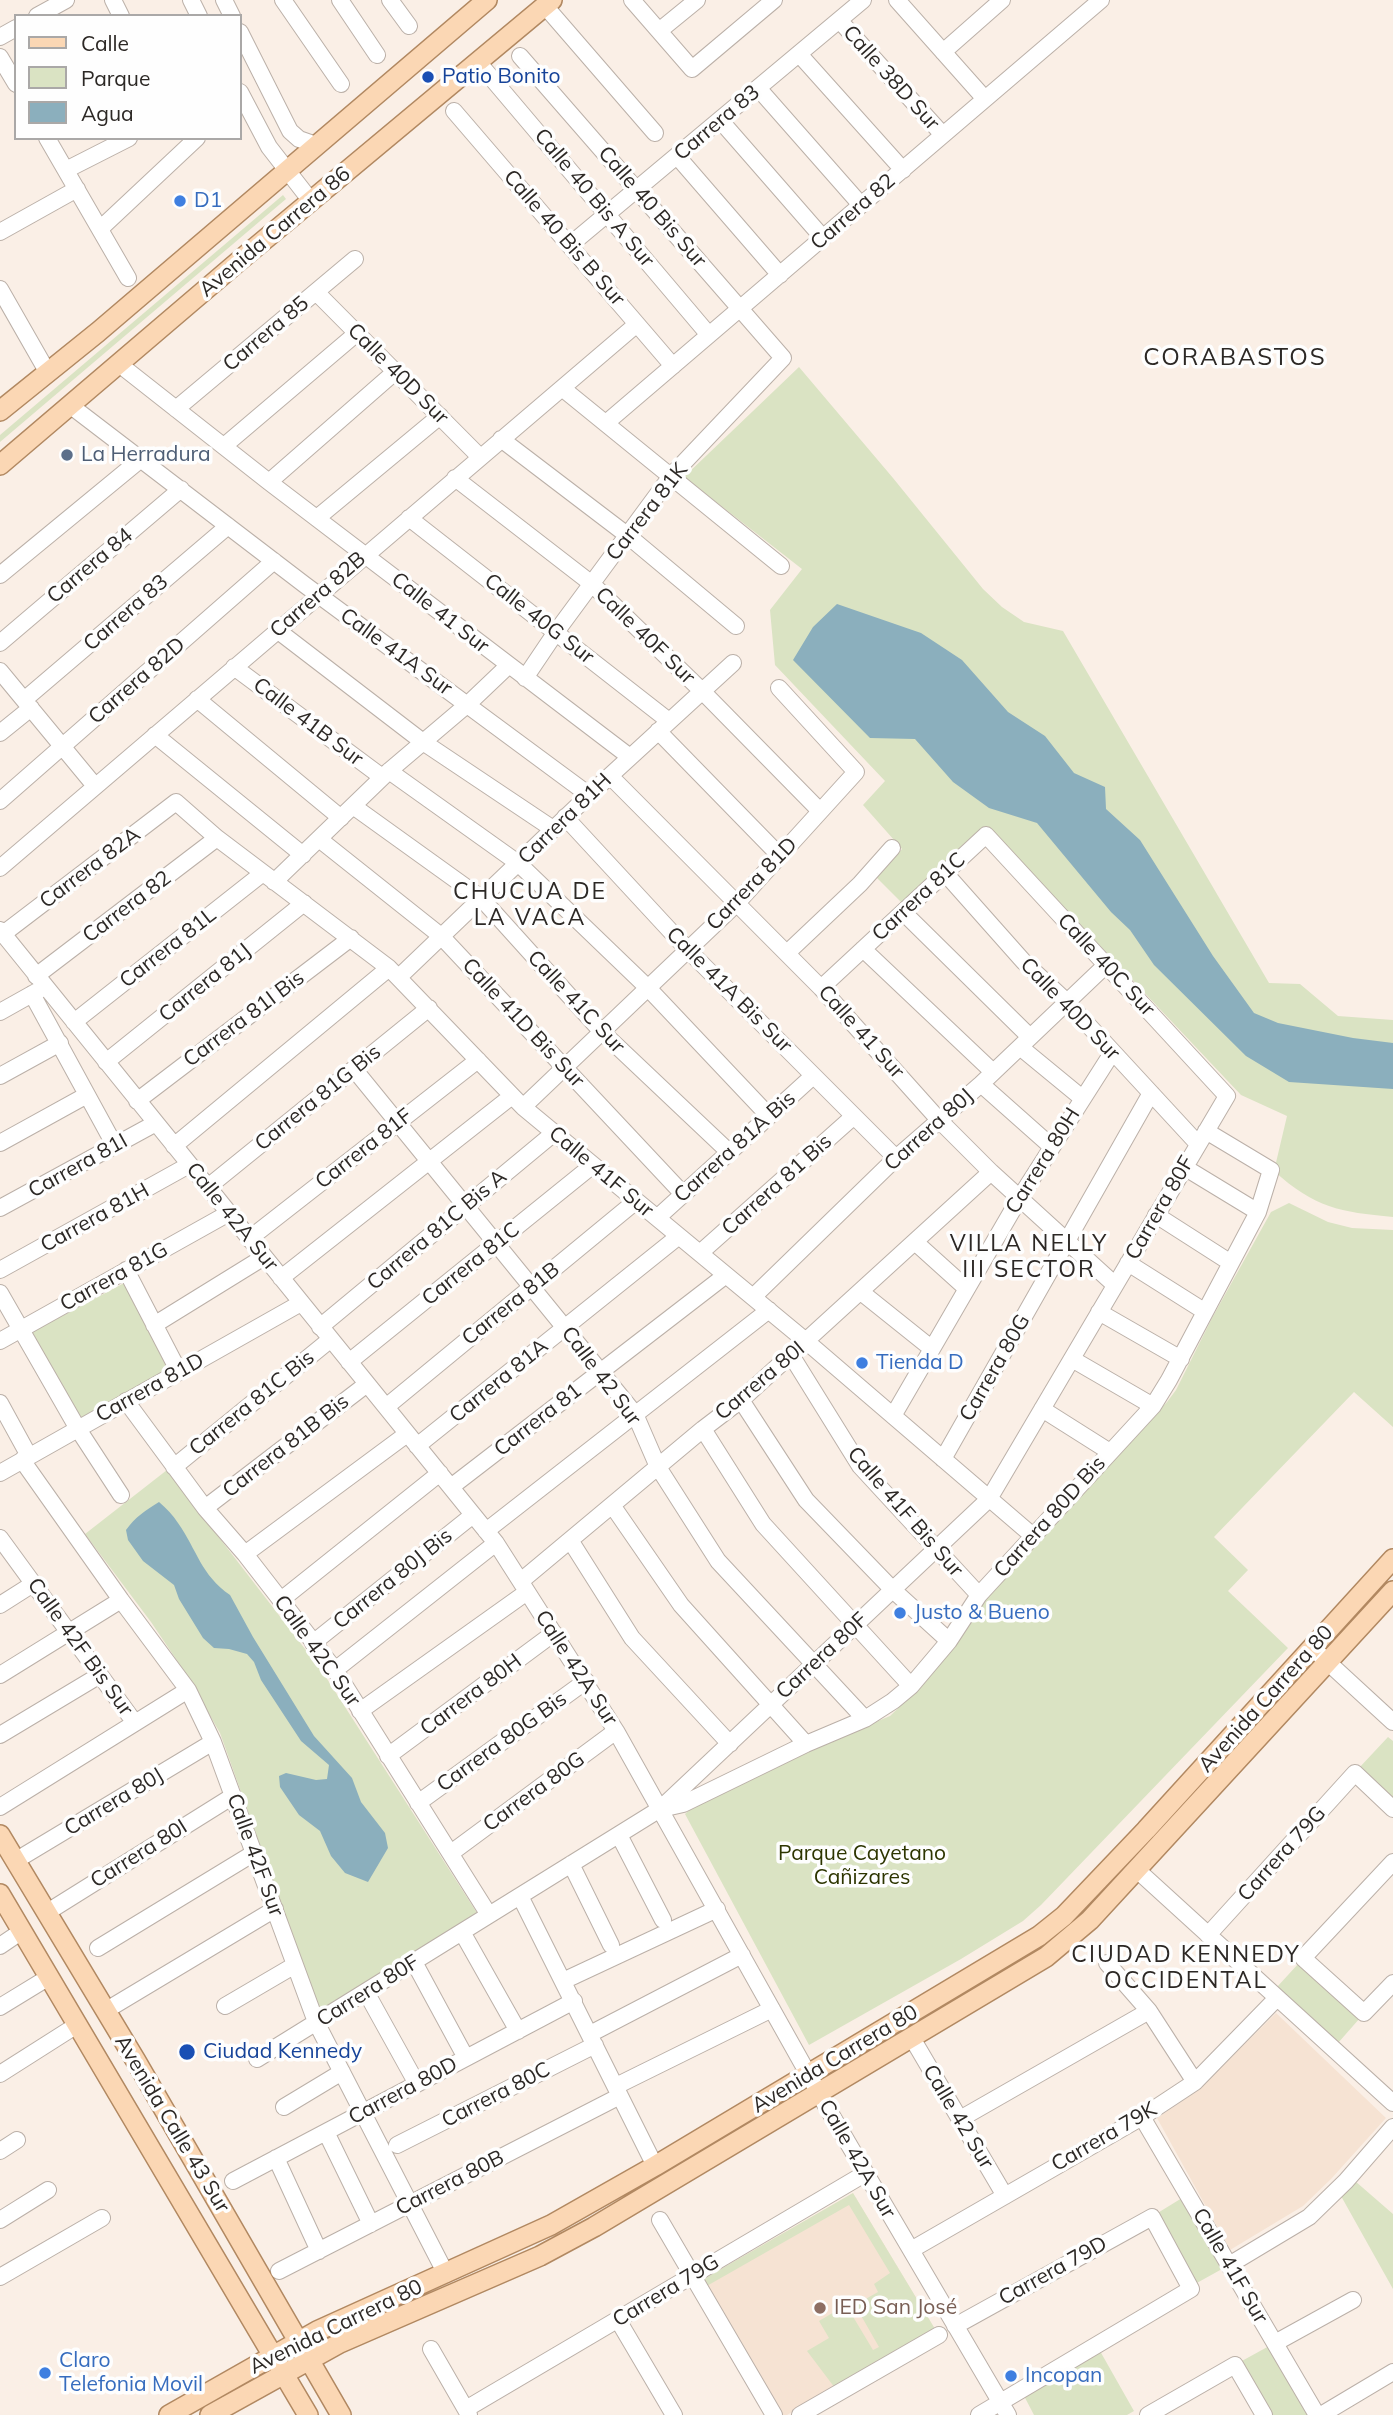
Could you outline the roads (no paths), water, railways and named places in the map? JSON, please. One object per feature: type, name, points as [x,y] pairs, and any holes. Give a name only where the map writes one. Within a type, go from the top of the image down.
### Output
[{"type":"main road","name":"Avenida Carrera 86","points":[[0,411],[487,0]]},
{"type":"main road","name":"Avenida Carrera 86","points":[[0,465],[548,3]]},
{"type":"main road","name":"Avenida Carrera 80","points":[[169,2415],[272,2355],[345,2318],[551,2225],[808,2075],[1052,1926],[1146,1830],[1393,1559]]},
{"type":"main road","name":"Avenida Carrera 80","points":[[210,2415],[361,2333],[540,2256],[636,2202],[1046,1957],[1090,1920],[1393,1591]]},
{"type":"main road","name":"Avenida Calle 43 Sur","points":[[0,1835],[341,2415]]},
{"type":"main road","name":"Avenida Calle 43 Sur","points":[[0,1894],[308,2415]]},
{"type":"street","points":[[41,14],[66,0]]},
{"type":"street","points":[[283,0],[341,84]]},
{"type":"street","points":[[340,0],[377,55]]},
{"type":"street","points":[[390,0],[409,26]]},
{"type":"street","points":[[659,31],[697,0]]},
{"type":"street","name":"Carrera 83","points":[[570,245],[863,0]]},
{"type":"street","points":[[897,0],[985,99]]},
{"type":"street","name":"Carrera 82","points":[[606,424],[1101,0]]},
{"type":"street","points":[[639,2],[659,31],[692,69],[763,3]]},
{"type":"street","points":[[548,3],[655,133]]},
{"type":"street","points":[[943,52],[992,3]]},
{"type":"street","name":"Calle 38D Sur","points":[[839,20],[943,135]]},
{"type":"street","points":[[242,36],[290,131],[299,139],[316,145]]},
{"type":"street","points":[[799,54],[903,170]]},
{"type":"street","name":"Calle 40 Bis Sur","points":[[520,55],[783,358]]},
{"type":"street","points":[[0,57],[11,83]]},
{"type":"street","name":"Calle 40 Bis A Sur","points":[[478,62],[709,335]]},
{"type":"street","points":[[758,88],[861,205]]},
{"type":"street","points":[[242,98],[269,147],[311,201]]},
{"type":"street","name":"Calle 40 Bis B Sur","points":[[454,111],[673,366]]},
{"type":"street","points":[[720,120],[823,238]]},
{"type":"street","points":[[48,140],[128,278]]},
{"type":"street","points":[[66,170],[125,140]]},
{"type":"street","points":[[100,229],[192,140]]},
{"type":"street","points":[[677,156],[780,275]]},
{"type":"street","points":[[0,232],[76,189]]},
{"type":"street","name":"Carrera 85","points":[[176,409],[355,259]]},
{"type":"street","points":[[0,289],[47,373]]},
{"type":"street","name":"Calle 40D Sur","points":[[316,292],[480,457]]},
{"type":"street","name":"Carrera 82B","points":[[0,868],[637,324]]},
{"type":"street","points":[[224,446],[357,333]]},
{"type":"street","name":"Carrera 81K","points":[[525,678],[671,476],[783,358]]},
{"type":"street","name":"Calle 41 Sur","points":[[119,364],[630,757]]},
{"type":"street","points":[[269,482],[396,371]]},
{"type":"street","points":[[562,388],[781,566]]},
{"type":"street","name":"Calle 41A Sur","points":[[71,406],[318,595],[589,795]]},
{"type":"street","points":[[317,518],[440,416]]},
{"type":"street","points":[[501,439],[627,535],[737,626]]},
{"type":"street","points":[[0,575],[141,459]]},
{"type":"street","name":"Calle 40F Sur","points":[[456,478],[592,584],[820,811]]},
{"type":"street","name":"Carrera 84","points":[[0,643],[181,489]]},
{"type":"street","name":"Calle 40G Sur","points":[[408,518],[556,632],[664,726],[780,856]]},
{"type":"street","name":"Carrera 83","points":[[0,733],[28,704],[228,526]]},
{"type":"street","name":"Carrera 82D","points":[[0,802],[274,561]]},
{"type":"street","points":[[277,630],[423,742],[553,829]]},
{"type":"street","name":"Carrera 81H","points":[[174,1146],[441,936],[565,817],[733,663]]},
{"type":"street","points":[[268,878],[303,855],[386,774],[509,665]]},
{"type":"street","name":"Calle 41B Sur","points":[[234,667],[518,863],[648,988],[769,1116]]},
{"type":"street","points":[[0,671],[95,786]]},
{"type":"street","name":"Carrera 81D","points":[[281,1278],[429,1161],[564,1068],[737,903],[856,772],[779,688]]},
{"type":"street","points":[[197,699],[341,818]]},
{"type":"street","points":[[155,735],[303,855]]},
{"type":"street","name":"Calle 41 Sur","points":[[610,776],[821,988],[940,1121],[1019,1199],[1115,1285]]},
{"type":"street","name":"Calle 41F Sur","points":[[176,802],[268,878],[394,972],[518,1101],[554,1133],[769,1310],[1033,1536]]},
{"type":"street","name":"Carrera 82A","points":[[3,938],[176,802]]},
{"type":"street","name":"Calle 41C Sur","points":[[353,806],[481,898],[601,1031],[729,1153]]},
{"type":"street","name":"Calle 41A Bis Sur","points":[[565,817],[688,950],[896,1158]]},
{"type":"street","name":"Carrera 81C","points":[[821,988],[986,835]]},
{"type":"street","name":"Calle 40C Sur","points":[[986,835],[1227,1096]]},
{"type":"street","name":"Carrera 82","points":[[0,1012],[38,986],[217,838]]},
{"type":"street","name":"Calle 41D Bis Sur","points":[[319,839],[441,936],[683,1194]]},
{"type":"street","points":[[787,953],[860,884],[892,848]]},
{"type":"street","name":"Calle 40D Sur","points":[[944,873],[1024,962],[1066,1001],[1151,1093],[1202,1137],[1271,1170]]},
{"type":"street","name":"Carrera 81L","points":[[74,1022],[268,878]]},
{"type":"street","name":"Carrera 81J","points":[[106,1062],[304,903]]},
{"type":"street","points":[[903,912],[1025,1042],[1082,1098]]},
{"type":"street","points":[[3,938],[38,986],[60,1043],[115,1146]]},
{"type":"street","name":"Carrera 81I Bis","points":[[137,1101],[351,938]]},
{"type":"street","points":[[863,949],[993,1072]]},
{"type":"street","name":"Carrera 80J","points":[[753,1297],[896,1158],[981,1084],[1106,965]]},
{"type":"street","name":"Calle 42A Sur","points":[[38,986],[74,1022],[491,1537],[616,1731],[808,2075],[1004,2409]]},
{"type":"street","name":"Carrera 81G Bis","points":[[208,1187],[429,1008]]},
{"type":"street","points":[[0,1076],[60,1043]]},
{"type":"street","name":"Carrera 80H","points":[[893,1416],[1019,1199],[1112,1053]]},
{"type":"street","name":"Carrera 81F","points":[[249,1239],[478,1060]]},
{"type":"street","name":"Calle 42 Sur","points":[[354,1069],[635,1414],[658,1467],[718,1561],[865,1719]]},
{"type":"street","name":"Carrera 81A Bis","points":[[657,1218],[813,1076]]},
{"type":"street","points":[[981,1084],[1052,1147]]},
{"type":"street","name":"Carrera 80G","points":[[943,1459],[1151,1093]]},
{"type":"street","points":[[0,1143],[88,1095]]},
{"type":"street","name":"Carrera 80F","points":[[257,2059],[660,1809],[989,1499],[1227,1096]]},
{"type":"street","name":"Carrera 81 Bis","points":[[700,1253],[854,1116]]},
{"type":"street","name":"Carrera 81I","points":[[0,1208],[156,1123]]},
{"type":"street","name":"Carrera 81C Bis A","points":[[326,1333],[466,1206],[554,1133]]},
{"type":"street","name":"Carrera 81H","points":[[0,1270],[189,1165]]},
{"type":"street","name":"Carrera 81C","points":[[349,1362],[593,1165]]},
{"type":"street","points":[[1184,1167],[1258,1212]]},
{"type":"street","name":"Carrera 80D Bis","points":[[660,1809],[682,1804],[806,1744],[865,1719],[911,1686],[949,1641],[979,1595],[1153,1406],[1181,1359],[1258,1212],[1271,1170]]},
{"type":"street","name":"Carrera 80I","points":[[360,1711],[524,1586],[570,1540],[741,1400],[807,1342],[991,1172]]},
{"type":"street","name":"Carrera 81B","points":[[386,1407],[636,1201]]},
{"type":"street","name":"Carrera 81G","points":[[0,1341],[229,1213]]},
{"type":"street","points":[[1156,1215],[1231,1263]]},
{"type":"street","name":"Carrera 81A","points":[[412,1440],[565,1328],[679,1236]]},
{"type":"street","points":[[915,1242],[966,1289]]},
{"type":"street","points":[[153,1325],[264,1257]]},
{"type":"street","points":[[1128,1264],[1204,1311]]},
{"type":"street","points":[[126,1270],[179,1371]]},
{"type":"street","name":"Carrera 81","points":[[451,1488],[726,1275]]},
{"type":"street","points":[[861,1292],[931,1348]]},
{"type":"street","points":[[0,1293],[78,1429],[121,1495]]},
{"type":"street","name":"Carrera 81D","points":[[0,1473],[301,1303]]},
{"type":"street","points":[[335,1670],[635,1414],[769,1310]]},
{"type":"street","points":[[1099,1312],[1181,1359]]},
{"type":"street","name":"Carrera 81C Bis","points":[[174,1467],[326,1333]]},
{"type":"street","name":"Calle 41F Bis Sur","points":[[791,1355],[860,1466],[979,1595]]},
{"type":"street","points":[[1072,1359],[1153,1406]]},
{"type":"street","name":"Carrera 81B Bis","points":[[205,1508],[367,1384]]},
{"type":"street","points":[[741,1400],[806,1500],[893,1590],[949,1641]]},
{"type":"street","name":"Calle 42C Sur","points":[[126,1401],[205,1508],[245,1554],[335,1670],[489,1915]]},
{"type":"street","name":"Calle 42F Sur","points":[[0,1403],[26,1458],[121,1600],[188,1690],[213,1742],[316,2022],[446,2274]]},
{"type":"street","points":[[1042,1409],[1110,1452]]},
{"type":"street","points":[[703,1429],[762,1524],[911,1686]]},
{"type":"street","points":[[245,1554],[412,1440]]},
{"type":"street","points":[[281,1600],[440,1473]]},
{"type":"street","points":[[612,1505],[681,1605],[806,1744]]},
{"type":"street","name":"Carrera 80J Bis","points":[[313,1643],[473,1515]]},
{"type":"street","name":"Calle 42F Bis Sur","points":[[0,1538],[135,1723]]},
{"type":"street","points":[[570,1540],[632,1638],[730,1744]]},
{"type":"street","points":[[0,1605],[33,1584]]},
{"type":"street","points":[[0,1675],[121,1600]]},
{"type":"street","name":"Carrera 80H","points":[[388,1756],[554,1633]]},
{"type":"street","points":[[1312,1648],[1393,1722]]},
{"type":"street","points":[[0,1735],[100,1675]]},
{"type":"street","name":"Carrera 80G Bis","points":[[418,1803],[586,1681]]},
{"type":"street","points":[[0,1807],[188,1690]]},
{"type":"street","name":"Carrera 80G","points":[[451,1853],[616,1731]]},
{"type":"street","name":"Carrera 80J","points":[[15,1861],[213,1742]]},
{"type":"street","name":"Carrera 79G","points":[[1208,1935],[1355,1773],[1393,1809]]},
{"type":"street","name":"Carrera 80I","points":[[46,1913],[233,1797]]},
{"type":"street","points":[[619,1835],[663,1920]]},
{"type":"street","points":[[98,1948],[254,1853]]},
{"type":"street","points":[[1393,1862],[1303,1958],[1364,2013],[1393,1983]]},
{"type":"street","points":[[571,1864],[611,1945]]},
{"type":"street","points":[[1136,1869],[1393,2103]]},
{"type":"street","points":[[520,1896],[655,2166]]},
{"type":"street","points":[[105,2011],[275,1909]]},
{"type":"street","points":[[564,1981],[717,1909]]},
{"type":"street","points":[[0,1946],[22,1931]]},
{"type":"street","points":[[462,1932],[518,2031]]},
{"type":"street","name":"Carrera 80C","points":[[397,2145],[743,1955]]},
{"type":"street","points":[[414,1962],[466,2058]]},
{"type":"street","points":[[1107,1963],[1149,2011],[1195,2082]]},
{"type":"street","points":[[225,2006],[295,1965]]},
{"type":"street","points":[[0,2007],[49,1978]]},
{"type":"street","points":[[366,1992],[417,2084]]},
{"type":"street","name":"Carrera 79K","points":[[911,2250],[1142,2117],[1195,2082],[1277,1998]]},
{"type":"street","name":"Carrera 80D","points":[[233,2181],[574,2001]]},
{"type":"street","name":"Carrera 80B","points":[[279,2272],[772,2009]]},
{"type":"street","points":[[960,2119],[1149,2011]]},
{"type":"street","points":[[0,2074],[77,2025]]},
{"type":"street","name":"Calle 42 Sur","points":[[912,2038],[1005,2196]]},
{"type":"street","points":[[284,2106],[342,2072]]},
{"type":"street","name":"Calle 41F Sur","points":[[1142,2117],[1319,2415]]},
{"type":"street","points":[[1229,2265],[1309,2217],[1346,2181],[1393,2127]]},
{"type":"street","points":[[326,2132],[371,2224]]},
{"type":"street","points":[[0,2151],[17,2140]]},
{"type":"street","points":[[276,2158],[319,2251]]},
{"type":"street","name":"Carrera 79G","points":[[467,2412],[866,2173]]},
{"type":"street","points":[[0,2220],[48,2190]]},
{"type":"street","name":"Carrera 79D","points":[[955,2326],[1152,2217],[1191,2289],[1004,2409]]},
{"type":"street","points":[[0,2277],[102,2218]]},
{"type":"street","points":[[660,2220],[774,2415]]},
{"type":"street","points":[[1275,2343],[1353,2300]]},
{"type":"street","points":[[618,2320],[674,2415]]},
{"type":"street","points":[[800,2415],[939,2335]]},
{"type":"street","points":[[431,2349],[467,2412]]},
{"type":"street","points":[[1148,2415],[1235,2365],[1264,2415]]},
{"type":"street","points":[[1319,2415],[1393,2372]]},
{"type":"street","points":[[979,2415],[1004,2409]]},
{"type":"water","points":[[837,604],[921,633],[962,660],[1008,712],[1045,736],[1074,773],[1105,787],[1106,809],[1140,840],[1213,956],[1254,1013],[1278,1023],[1393,1043],[1393,1089],[1289,1082],[1246,1056],[1154,965],[1130,930],[1111,912],[1037,823],[989,808],[953,782],[915,739],[870,738],[793,660],[813,627]]},
{"type":"water","points":[[159,1502],[176,1520],[212,1579],[230,1595],[314,1736],[352,1778],[361,1802],[385,1833],[388,1848],[368,1882],[345,1873],[331,1856],[320,1831],[299,1815],[280,1787],[279,1776],[286,1773],[316,1780],[327,1779],[329,1765],[301,1741],[247,1654],[214,1648],[203,1638],[179,1599],[174,1585],[143,1561],[128,1540],[126,1530],[129,1525]]},
{"type":"place","name":"Patio Bonito","points":[[428,77]]},
{"type":"place","name":"D1","points":[[180,201]]},
{"type":"place","name":"La Herradura","points":[[67,455]]},
{"type":"place","name":"Tienda D","points":[[862,1363]]},
{"type":"place","name":"Justo & Bueno","points":[[900,1613]]},
{"type":"place","name":"Ciudad Kennedy","points":[[187,2052]]},
{"type":"place","name":"IED San José","points":[[820,2308]]},
{"type":"place","name":"Claro Telefonia Movil","points":[[45,2373]]},
{"type":"place","name":"Incopan","points":[[1011,2376]]},
{"type":"district","name":"CORABASTOS","points":[[1235,358]]},
{"type":"district","name":"CHUCUA DE LA VACA","points":[[530,905]]},
{"type":"district","name":"VILLA NELLY III SECTOR","points":[[1029,1257]]},
{"type":"district","name":"CIUDAD KENNEDY OCCIDENTAL","points":[[1186,1968]]},
{"type":"park label","name":"Parque Cayetano Cañizares","points":[[862,1866]]}]
